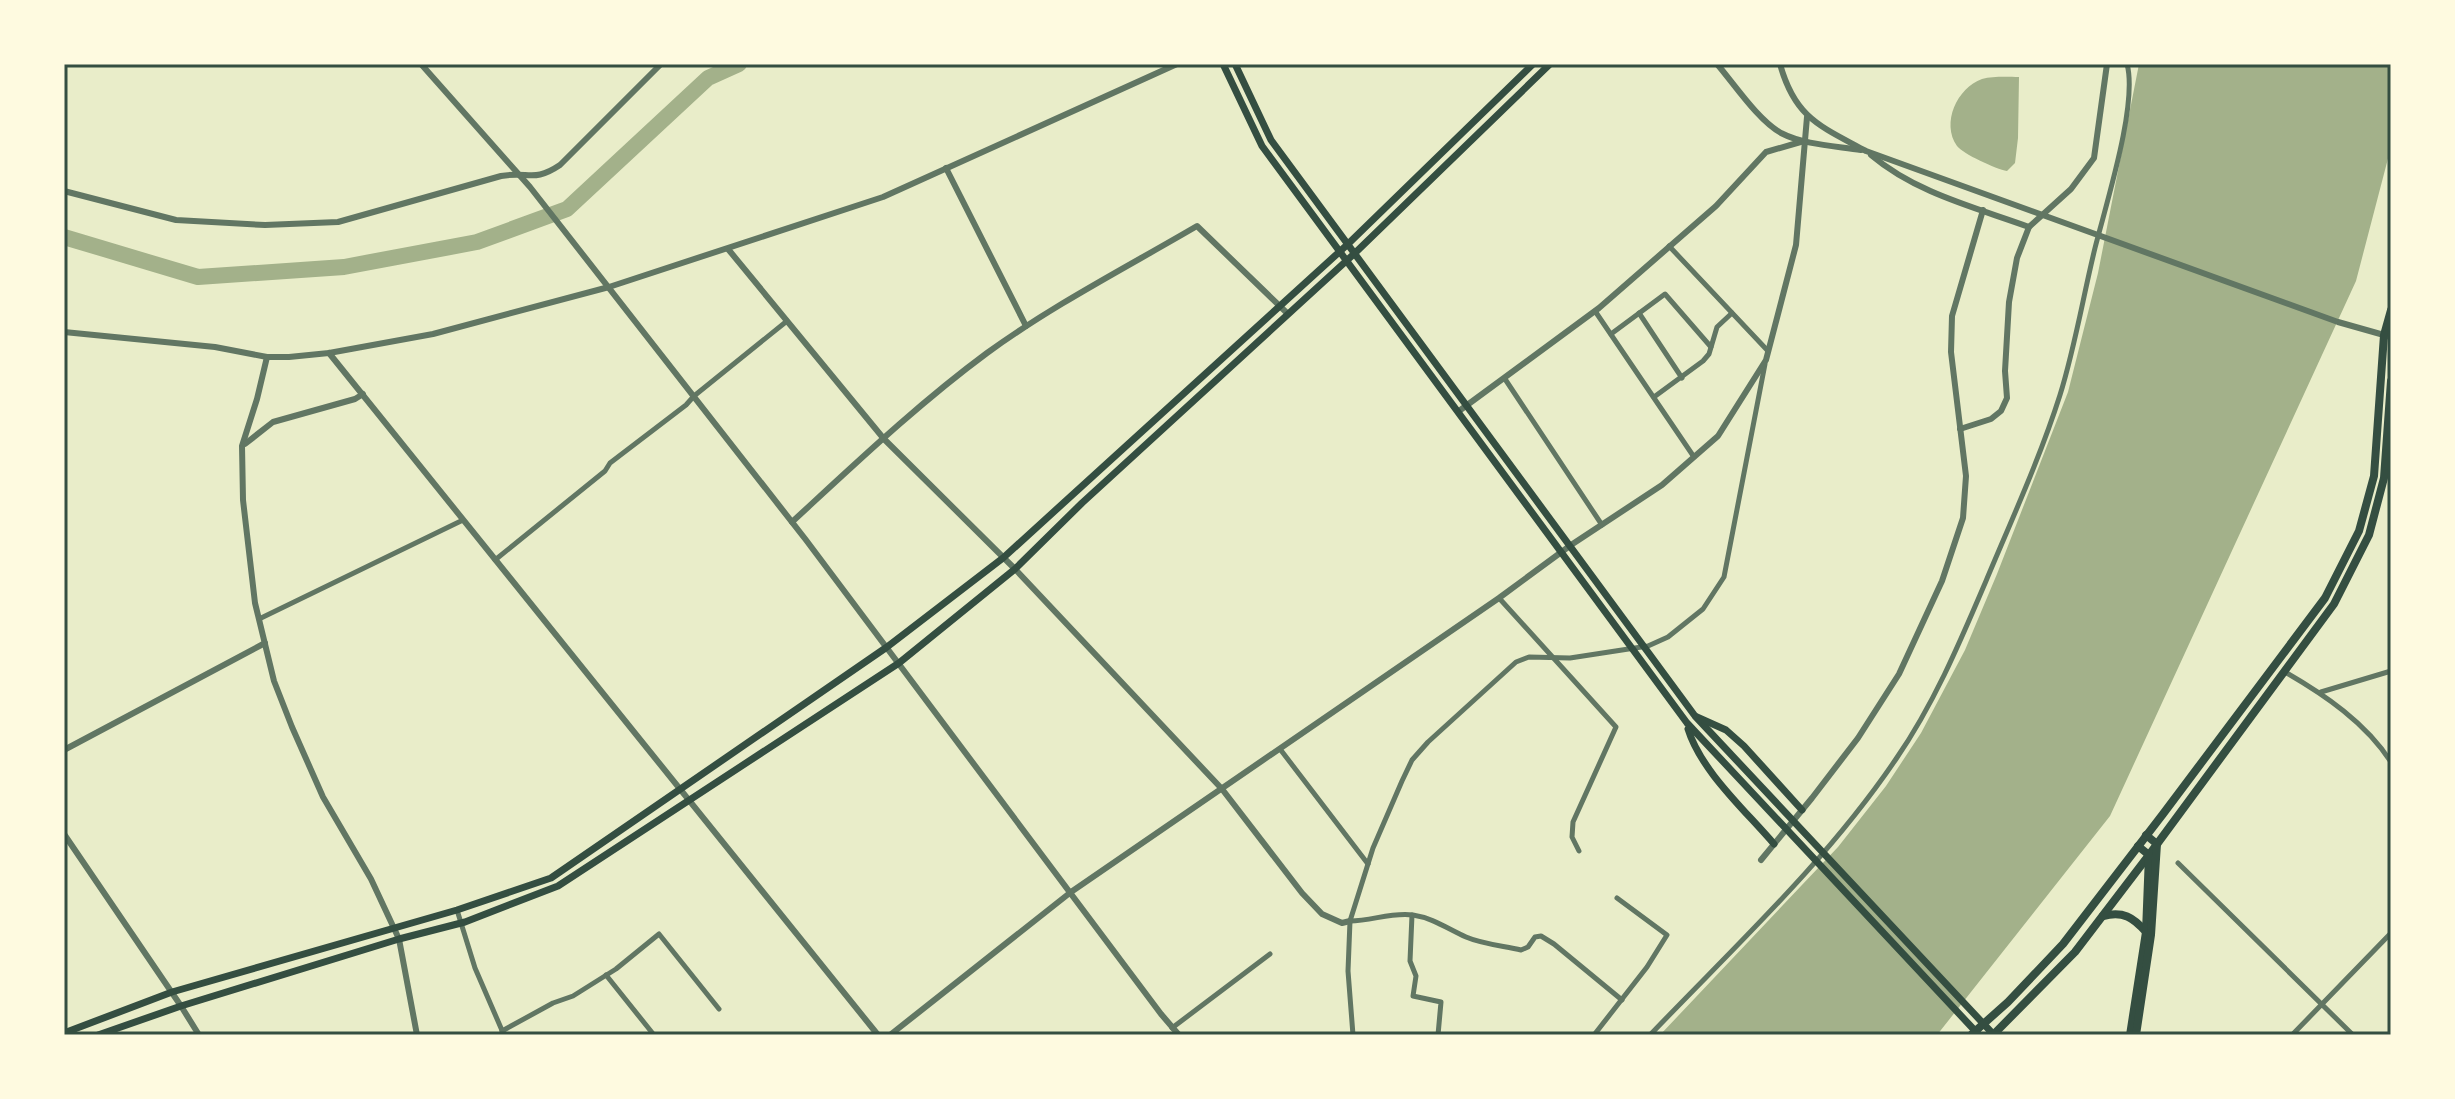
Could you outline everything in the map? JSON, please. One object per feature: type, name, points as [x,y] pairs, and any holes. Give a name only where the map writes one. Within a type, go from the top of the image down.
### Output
[{"type":"main road","points":[[1223,64],[1262,146],[1687,723],[1979,1035]]},
{"type":"main road","points":[[1235,64],[1271,140],[1695,716],[1994,1035],[2075,952],[2334,604],[2369,535],[2384,478],[2391,381]]},
{"type":"main road","points":[[64,1033],[172,992],[394,929],[551,878],[887,647],[1003,558],[1348,244],[1533,64]]},
{"type":"main road","points":[[98,1035],[181,1006],[461,923],[558,886],[899,663],[1015,569],[1082,503],[1355,253],[1550,64]]},
{"type":"main road","points":[[1971,1035],[2008,1002],[2063,944],[2325,598],[2359,531],[2374,476],[2391,310]]},
{"type":"main road","points":[[1695,716],[1726,730],[1802,810]]},
{"type":"main road","points":[[1687,723],[1694,747],[1707,767],[1774,844]]},
{"type":"main road","points":[[2146,835],[2157,844]]},
{"type":"main road","points":[[2133,1035],[2151,935],[2157,844]]},
{"type":"main road","points":[[2138,846],[2149,855]]},
{"type":"main road","points":[[2133,1035],[2146,932],[2149,855]]},
{"type":"main road","points":[[2102,916],[2123,914],[2146,932]]},
{"type":"street","points":[[421,64],[530,187],[588,260],[792,522],[1179,1035]]},
{"type":"street","points":[[64,191],[176,220],[265,225],[338,222],[518,173],[534,177],[547,174],[560,165],[661,64]]},
{"type":"street","points":[[64,332],[215,347],[267,357],[329,353],[433,334],[609,287],[883,197],[1177,64]]},
{"type":"street","points":[[1717,64],[1768,123],[1782,134],[1804,141],[1866,151],[1892,173],[1914,185],[2029,227]]},
{"type":"street","points":[[1780,64],[1789,91],[1807,117],[1866,151],[2338,322],[2387,336]]},
{"type":"street","points":[[1960,429],[1991,419],[2001,411],[2007,398],[2005,371],[2009,302],[2017,258],[2029,227],[2071,189],[2094,158],[2107,64]]},
{"type":"street","points":[[1650,1035],[1807,870],[1853,816],[1897,758],[1936,692],[1965,632],[2061,392],[2121,141],[2130,92],[2127,64]]},
{"type":"street","points":[[1353,1035],[1348,971],[1350,921],[1368,865],[1412,760],[1516,662],[1529,657],[1570,658],[1631,648],[1668,637],[1703,609],[1724,577],[1766,360],[1796,245],[1807,117]]},
{"type":"street","points":[[1459,411],[1595,311],[1716,206],[1766,152],[1804,141]]},
{"type":"street","points":[[946,168],[1026,326]]},
{"type":"street","points":[[1761,860],[1858,738],[1899,674],[1942,581],[1963,518],[1966,476],[1951,352],[1952,316],[1983,210]]},
{"type":"street","points":[[792,522],[884,439],[985,355],[1026,326],[1197,226],[1288,314]]},
{"type":"street","points":[[1669,246],[1768,351]]},
{"type":"street","points":[[728,249],[884,439],[1015,569],[1222,789],[1302,893],[1322,914],[1342,923],[1369,921],[1392,914],[1412,915],[1445,925],[1467,938],[1521,950],[1528,947],[1535,937],[1541,936],[1622,1000]]},
{"type":"street","points":[[1611,334],[1665,294],[1711,347]]},
{"type":"street","points":[[1595,311],[1694,457]]},
{"type":"street","points":[[1639,313],[1682,378]]},
{"type":"street","points":[[1654,397],[1703,361],[1709,354],[1717,327],[1732,313]]},
{"type":"street","points":[[495,560],[787,321]]},
{"type":"street","points":[[329,353],[878,1035]]},
{"type":"street","points":[[267,357],[242,446],[243,500],[259,619],[274,681],[323,797],[371,879],[399,939],[417,1035]]},
{"type":"street","points":[[890,1035],[1071,892],[1662,485],[1718,436],[1766,360]]},
{"type":"street","points":[[1505,379],[1602,525]]},
{"type":"street","points":[[242,446],[273,422],[363,394]]},
{"type":"street","points":[[259,619],[463,520]]},
{"type":"street","points":[[1499,598],[1616,727],[1573,822],[1572,837],[1579,851]]},
{"type":"street","points":[[64,750],[265,643]]},
{"type":"street","points":[[2320,692],[2391,671]]},
{"type":"street","points":[[2285,672],[2320,692],[2379,743],[2391,762]]},
{"type":"street","points":[[1280,749],[1368,865]]},
{"type":"street","points":[[64,834],[199,1035]]},
{"type":"street","points":[[2178,863],[2353,1035]]},
{"type":"street","points":[[1594,1035],[1647,967],[1667,935],[1617,898]]},
{"type":"street","points":[[457,910],[475,968],[503,1033],[553,1003],[573,996],[635,955],[659,934],[719,1009]]},
{"type":"street","points":[[1412,915],[1410,961],[1416,976],[1413,996],[1441,1002],[1438,1035]]},
{"type":"street","points":[[2292,1035],[2391,933]]},
{"type":"street","points":[[1172,1028],[1270,954]]},
{"type":"street","points":[[606,975],[654,1035]]},
{"type":"shaded area","points":[[2139,64],[2391,64],[2391,147],[2356,281],[2110,816],[1937,1035],[1660,1035],[1838,847],[1886,786],[1921,733],[1965,650],[2068,392],[2098,273]]},
{"type":"shaded area","points":[[2019,77],[2015,163],[2007,171],[1980,161],[1957,146],[1952,137],[1951,117],[1959,98],[1973,84],[1986,78]]},
{"type":"waterway","points":[[64,237],[198,277],[344,267],[477,242],[567,209],[708,78],[739,64]]}]
